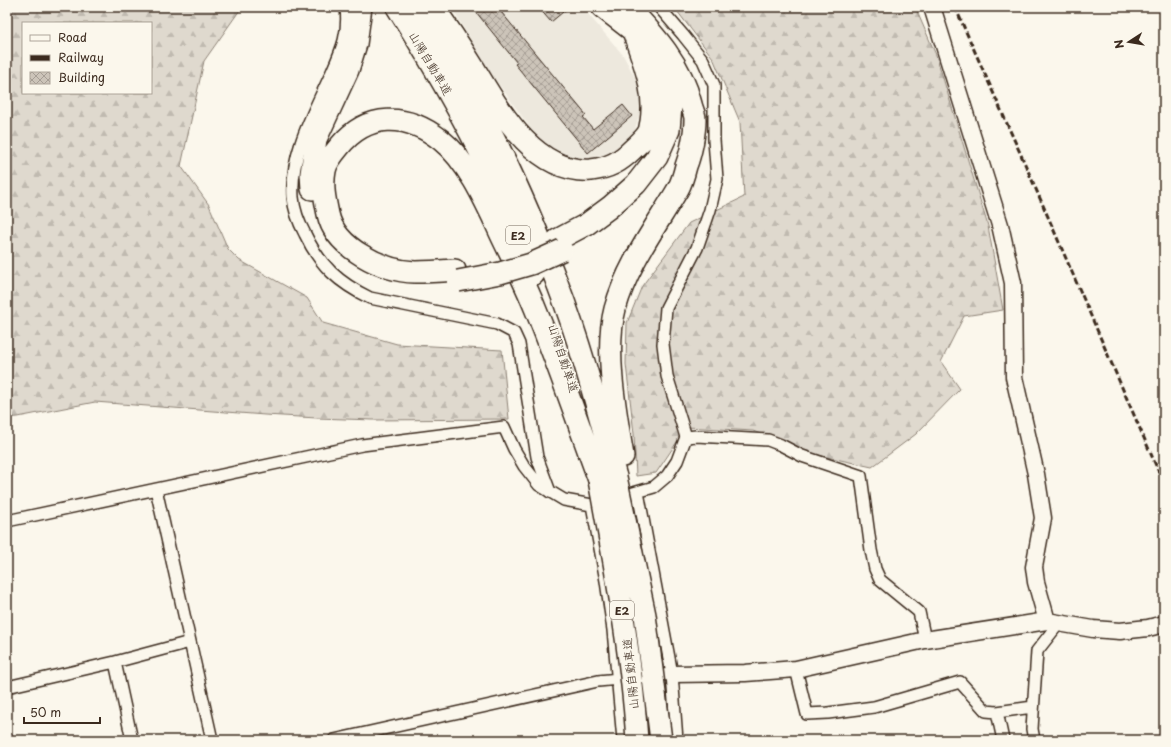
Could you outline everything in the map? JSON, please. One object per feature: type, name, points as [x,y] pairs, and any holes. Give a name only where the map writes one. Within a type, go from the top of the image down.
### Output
[{"type":"highway","points":[[361,7],[356,44],[348,70],[316,140],[311,174],[313,204],[324,232],[347,260],[376,274],[412,282],[456,275],[559,245],[598,230],[631,205],[658,177],[676,143],[681,120],[680,74]]},
{"type":"highway","name":"山陽自動車道","points":[[397,7],[428,55],[468,127],[505,204],[537,280],[561,345],[579,405],[613,477],[632,507],[661,740]]},
{"type":"highway","name":"山陽自動車道","points":[[418,7],[452,62],[485,121],[537,232],[556,281],[587,372],[613,477],[616,573],[626,634],[636,740]]},
{"type":"highway","points":[[434,7],[506,119],[526,141],[554,163],[568,168],[581,170],[598,169],[615,165],[649,132],[653,110],[651,89],[633,31]]},
{"type":"highway","points":[[559,245],[610,207],[636,184],[657,157],[669,130],[671,106],[663,75],[649,52],[633,31],[602,7]]},
{"type":"highway","points":[[613,477],[616,417],[611,338],[615,310],[626,278],[643,246],[679,187],[691,154],[695,119],[689,95],[680,74],[666,51],[649,29],[628,7]]},
{"type":"highway","points":[[456,275],[414,272],[387,267],[364,257],[345,243],[330,222],[323,192],[325,170],[336,151],[346,138],[358,128],[386,120],[408,122],[423,128],[441,140],[461,162],[485,200],[613,477]]},
{"type":"street","points":[[346,7],[347,23],[342,48],[303,138],[296,161],[293,179],[293,198],[299,222],[310,244],[329,271],[353,289],[370,298],[497,324],[514,333],[520,344],[538,458],[550,492]]},
{"type":"street","points":[[7,521],[362,445],[504,427],[524,466],[539,485],[564,500],[592,505],[654,487],[667,476],[677,462],[686,437],[667,376],[663,344],[666,308],[697,248],[710,210],[717,179],[714,140],[714,86],[703,60],[683,34],[659,7]]},
{"type":"street","points":[[932,7],[1000,225],[1013,283],[1014,377],[1036,474],[1043,518],[1034,567],[1036,582],[1053,622]]},
{"type":"street","points":[[686,437],[696,436],[768,440],[802,456],[861,476],[871,550],[875,568],[880,580],[919,612],[926,640]]},
{"type":"street","points":[[156,489],[212,740]]},
{"type":"street","points":[[638,492],[672,674],[677,740]]},
{"type":"street","points":[[592,505],[613,630],[623,740]]},
{"type":"street","points":[[1034,740],[1032,729],[1037,651],[1053,622]]},
{"type":"street","points":[[334,740],[598,681],[672,674],[745,673],[796,668],[926,640],[1053,622],[1093,629],[1120,631],[1148,628],[1164,624]]},
{"type":"street","points":[[7,687],[115,662],[190,642]]},
{"type":"street","points":[[115,662],[132,740]]},
{"type":"street","points":[[796,668],[807,714],[874,707],[960,682],[986,711],[997,712],[1034,707]]},
{"type":"street","points":[[997,712],[1003,740]]},
{"type":"shaded area","points":[[451,7],[582,7],[623,55],[638,83],[641,109],[634,133],[623,150],[605,159],[583,159],[561,154],[537,137],[492,75]]},
{"type":"green space","points":[[7,7],[242,7],[204,61],[181,166],[209,205],[228,249],[239,260],[307,298],[323,323],[397,344],[502,350],[509,419],[373,420],[317,418],[95,402],[7,418]]},
{"type":"green space","points":[[674,7],[915,7],[936,55],[988,226],[1003,310],[964,316],[941,362],[960,389],[916,434],[872,467],[809,453],[753,431],[687,427],[656,473],[636,476],[634,434],[626,364],[627,323],[642,286],[689,223],[744,197],[740,122],[713,58]]},
{"type":"building","points":[[472,7],[497,7],[586,115],[583,117],[593,129],[623,105],[632,116],[588,153],[515,64],[517,63]]},
{"type":"building","points":[[538,7],[569,7],[551,22]]},
{"type":"railway","points":[[955,7],[1164,484]]}]
